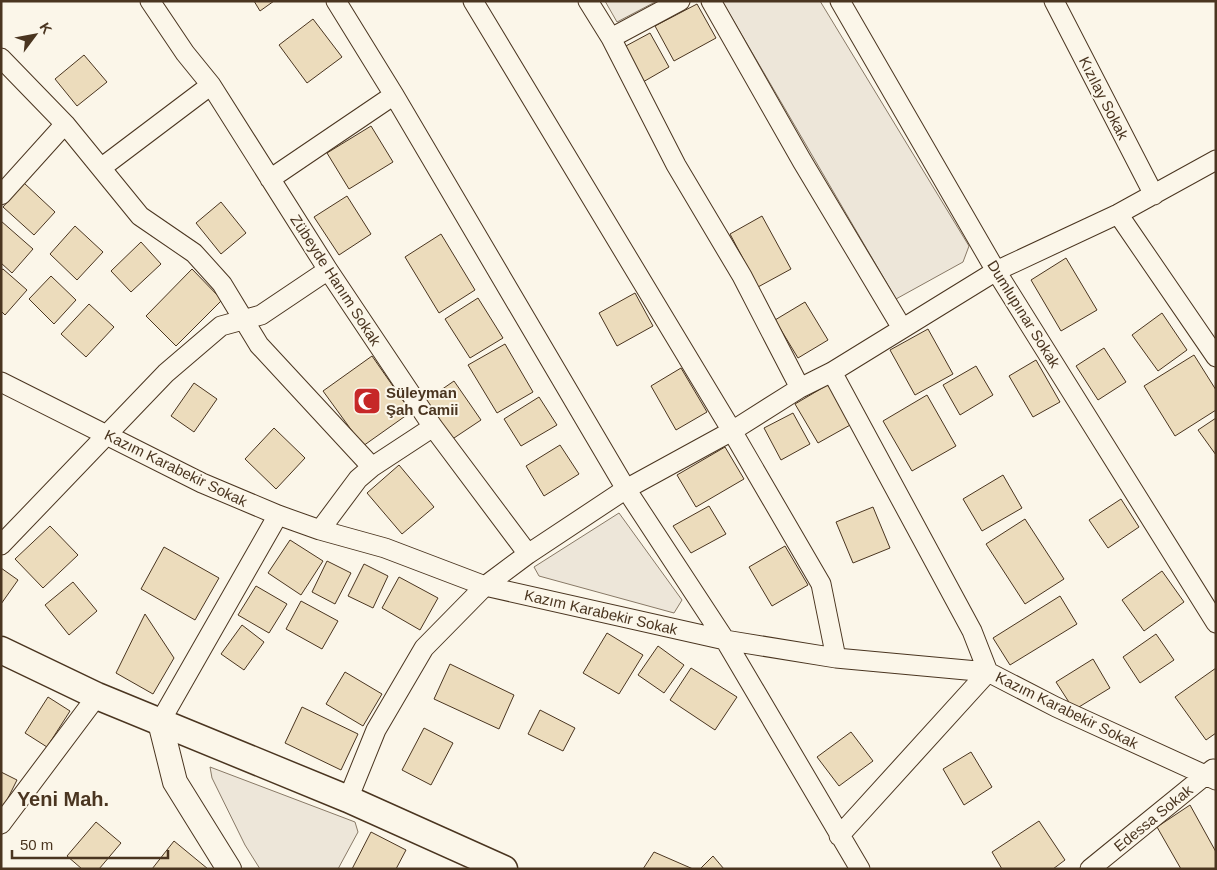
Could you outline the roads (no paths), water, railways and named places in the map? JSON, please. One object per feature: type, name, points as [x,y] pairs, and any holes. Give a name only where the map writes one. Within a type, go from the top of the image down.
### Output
[{"type":"main road","points":[[1,650],[97,696],[348,799],[504,869]]},
{"type":"street","name":"Zübeyde Hanım Sokak","points":[[150,1],[185,53],[211,85],[328,270],[433,427],[528,554]]},
{"type":"street","points":[[336,1],[394,95],[626,489],[725,640],[860,869]]},
{"type":"street","points":[[473,1],[821,584],[836,658]]},
{"type":"street","points":[[588,1],[611,38],[676,165],[742,276],[800,388]]},
{"type":"street","points":[[611,38],[680,1]]},
{"type":"street","points":[[711,1],[802,161],[902,328]]},
{"type":"street","name":"Dumlupınar Sokak","points":[[840,1],[996,270],[1216,623]]},
{"type":"street","name":"Kızılay Sokak","points":[[1054,1],[1154,195]]},
{"type":"street","points":[[1,58],[65,124],[140,216],[194,254],[222,284],[259,345],[372,467]]},
{"type":"street","points":[[101,168],[211,85]]},
{"type":"street","points":[[270,179],[394,95]]},
{"type":"street","points":[[1,195],[65,124]]},
{"type":"street","points":[[348,799],[376,730],[424,648],[485,586],[528,554],[626,489],[732,432],[800,388],[832,372],[996,270],[1118,214],[1216,160]]},
{"type":"street","points":[[1118,214],[1216,357]]},
{"type":"street","points":[[1,545],[166,373],[221,326],[243,318],[261,315],[328,270]]},
{"type":"street","points":[[832,372],[972,631],[988,672],[839,836]]},
{"type":"street","name":"Kazım Karabekir Sokak","points":[[1,382],[202,483],[278,515],[320,530],[385,548],[485,586],[725,640],[836,658],[988,672],[1056,707],[1212,774]]},
{"type":"street","points":[[320,530],[358,479],[372,467],[433,427]]},
{"type":"street","points":[[229,869],[175,782],[160,722],[278,515]]},
{"type":"street","points":[[1,824],[97,696]]},
{"type":"street","name":"Edessa Sokak","points":[[1090,869],[1212,774]]},
{"type":"place","name":"Süleyman Şah Camii","points":[[367,401]]},
{"type":"district","name":"Yeni Mah.","points":[[63,799]]}]
